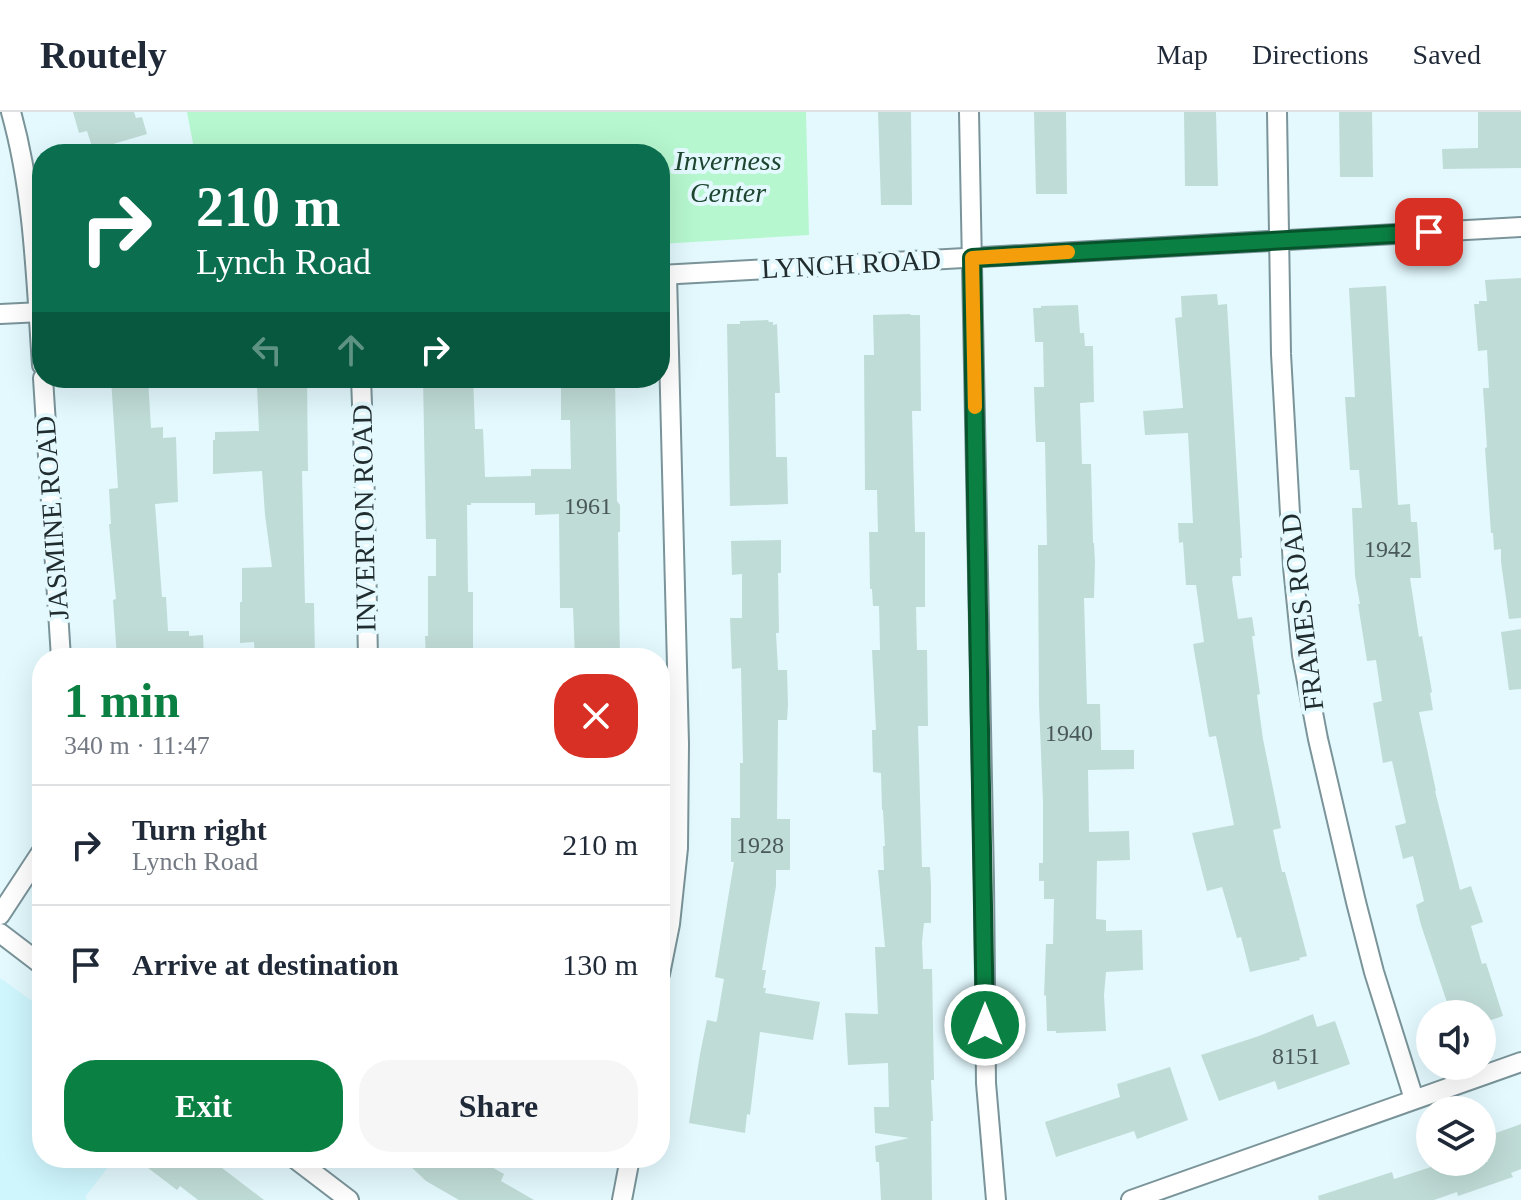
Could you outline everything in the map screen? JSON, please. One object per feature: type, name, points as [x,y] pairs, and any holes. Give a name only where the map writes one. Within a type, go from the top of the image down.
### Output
[{"type":"street","points":[[11,112],[27,185],[32,228]]},
{"type":"street","points":[[969,112],[986,1083],[996,1200]]},
{"type":"street","name":"FRAMES ROAD","points":[[1277,112],[1281,354],[1293,567],[1302,655],[1356,902],[1374,972],[1414,1099]]},
{"type":"street","name":"LYNCH ROAD","points":[[670,275],[1521,227]]},
{"type":"street","points":[[0,314],[32,312]]},
{"type":"street","name":"JASMINE ROAD","points":[[44,388],[60,648]]},
{"type":"street","name":"INVERTON ROAD","points":[[361,388],[368,648]]},
{"type":"street","points":[[668,388],[679,744],[678,848],[670,924]]},
{"type":"street","points":[[0,915],[32,866]]},
{"type":"street","points":[[0,933],[32,957]]},
{"type":"street","points":[[1131,1200],[1521,1062]]},
{"type":"street","points":[[307,1168],[349,1200]]},
{"type":"street","points":[[622,1200],[628,1168]]},
{"type":"shaded area","points":[[0,978],[32,1001],[32,1168],[107,1168],[85,1197],[87,1200],[0,1200]]},
{"type":"green space","name":"Inverness Center","points":[[187,112],[806,112],[809,235],[670,243],[670,144],[193,144]]},
{"type":"building","points":[[73,112],[134,112],[136,118],[142,117],[147,134],[113,144],[91,144],[87,131],[79,133]]},
{"type":"building","points":[[878,112],[911,112],[912,205],[881,205]]},
{"type":"building","points":[[1034,112],[1066,112],[1067,194],[1036,194]]},
{"type":"building","points":[[1184,112],[1216,112],[1218,186],[1185,186]]},
{"type":"building","points":[[1339,112],[1372,112],[1373,177],[1340,177]]},
{"type":"building","points":[[1478,112],[1521,112],[1521,168],[1443,169],[1442,149],[1478,148]]},
{"type":"building","points":[[1521,278],[1521,618],[1509,619],[1501,549],[1494,550],[1491,533],[1483,388],[1489,388],[1487,350],[1478,351],[1474,304],[1487,301],[1485,280]]},
{"type":"building","points":[[1386,286],[1398,505],[1410,504],[1411,522],[1417,522],[1421,578],[1410,578],[1432,692],[1433,710],[1419,712],[1460,890],[1471,886],[1483,922],[1471,926],[1503,1016],[1496,1018],[1496,1000],[1446,1000],[1416,905],[1424,901],[1413,856],[1403,859],[1395,826],[1406,823],[1392,761],[1383,763],[1373,703],[1382,701],[1376,660],[1367,661],[1355,576],[1352,508],[1362,508],[1359,470],[1350,470],[1345,397],[1355,397],[1349,288]]},
{"type":"building","points":[[1217,294],[1218,305],[1227,304],[1242,558],[1241,576],[1233,576],[1232,579],[1238,619],[1252,617],[1263,739],[1281,828],[1273,830],[1307,956],[1250,972],[1241,937],[1237,938],[1222,887],[1207,891],[1192,833],[1234,825],[1216,736],[1209,737],[1193,644],[1204,642],[1196,585],[1186,585],[1183,542],[1179,543],[1178,523],[1193,523],[1188,433],[1145,435],[1143,411],[1183,408],[1175,318],[1182,317],[1181,296]]},
{"type":"building","points":[[1078,305],[1080,333],[1084,333],[1085,346],[1093,346],[1094,402],[1080,403],[1082,464],[1091,464],[1095,562],[1094,598],[1084,598],[1087,704],[1100,704],[1101,750],[1134,750],[1134,769],[1088,770],[1089,832],[1129,831],[1130,860],[1097,861],[1096,919],[1106,920],[1106,931],[1142,930],[1143,970],[1106,972],[1106,1031],[1056,1033],[1047,1031],[1044,996],[1046,944],[1053,944],[1054,899],[1044,899],[1044,881],[1039,881],[1039,863],[1043,863],[1043,802],[1038,545],[1047,545],[1045,442],[1036,442],[1034,387],[1044,387],[1043,342],[1035,342],[1033,308]]},
{"type":"building","points":[[873,315],[920,315],[921,411],[912,411],[915,532],[925,532],[925,607],[916,607],[917,650],[927,650],[928,726],[918,726],[922,867],[930,867],[931,886],[931,923],[924,923],[922,942],[923,969],[932,969],[932,1200],[881,1200],[875,1146],[909,1138],[875,1133],[874,1107],[889,1107],[888,1063],[848,1065],[845,1013],[878,1014],[875,947],[885,947],[878,870],[884,870],[885,846],[881,773],[873,772],[872,730],[876,730],[872,650],[880,650],[879,606],[873,606],[870,589],[869,532],[878,532],[877,490],[865,490],[864,355],[874,355]]},
{"type":"building","points":[[768,320],[773,325],[777,324],[780,393],[775,393],[776,457],[787,457],[788,504],[730,506],[727,324]]},
{"type":"building","points":[[112,388],[149,388],[151,428],[163,427],[163,438],[176,437],[178,502],[155,504],[162,597],[166,597],[168,631],[189,631],[189,636],[203,635],[204,648],[116,648],[109,489],[118,488]]},
{"type":"building","points":[[257,388],[307,388],[308,471],[302,471],[305,603],[314,603],[315,648],[254,648],[254,642],[240,643],[242,568],[272,567],[262,471],[213,474],[213,440],[215,432],[259,431]]},
{"type":"building","points":[[423,388],[473,388],[475,429],[483,429],[485,477],[531,476],[531,469],[571,469],[570,420],[561,420],[561,388],[615,388],[617,501],[620,505],[620,648],[575,648],[573,608],[560,608],[559,514],[535,515],[535,503],[471,503],[467,505],[468,592],[473,592],[473,648],[426,648],[428,576],[436,576],[436,539],[426,539]]},
{"type":"building","points":[[781,540],[779,633],[776,633],[778,670],[787,670],[788,704],[787,720],[778,720],[777,819],[790,819],[790,870],[776,870],[762,970],[766,970],[763,988],[766,988],[765,993],[820,1002],[813,1040],[760,1032],[745,1133],[689,1123],[707,1020],[717,1020],[724,979],[715,977],[734,862],[731,862],[731,818],[740,818],[740,763],[743,763],[741,668],[732,669],[730,618],[742,618],[742,574],[732,575],[731,541]]},
{"type":"building","points":[[1521,629],[1521,689],[1509,690],[1501,632]]},
{"type":"building","points":[[1313,1014],[1317,1027],[1335,1021],[1350,1064],[1278,1090],[1275,1081],[1219,1101],[1201,1055]]},
{"type":"building","points":[[1170,1067],[1188,1120],[1137,1139],[1134,1131],[1056,1157],[1045,1122],[1120,1097],[1117,1084]]},
{"type":"building","points":[[1521,1124],[1521,1169],[1511,1173],[1513,1177],[1458,1196],[1457,1192],[1434,1200],[1319,1200],[1318,1196],[1392,1172],[1394,1179],[1416,1172],[1416,1176],[1496,1176],[1496,1133]]},
{"type":"building","points":[[148,1168],[222,1168],[264,1200],[198,1200],[180,1186],[177,1190]]},
{"type":"building","points":[[412,1168],[494,1168],[504,1174],[501,1181],[534,1200],[459,1200],[426,1181]]},
{"type":"slow traffic","points":[[975,407],[972,258],[1068,252]]},
{"type":"route","points":[[985,1025],[972,258],[1429,232]]}]
